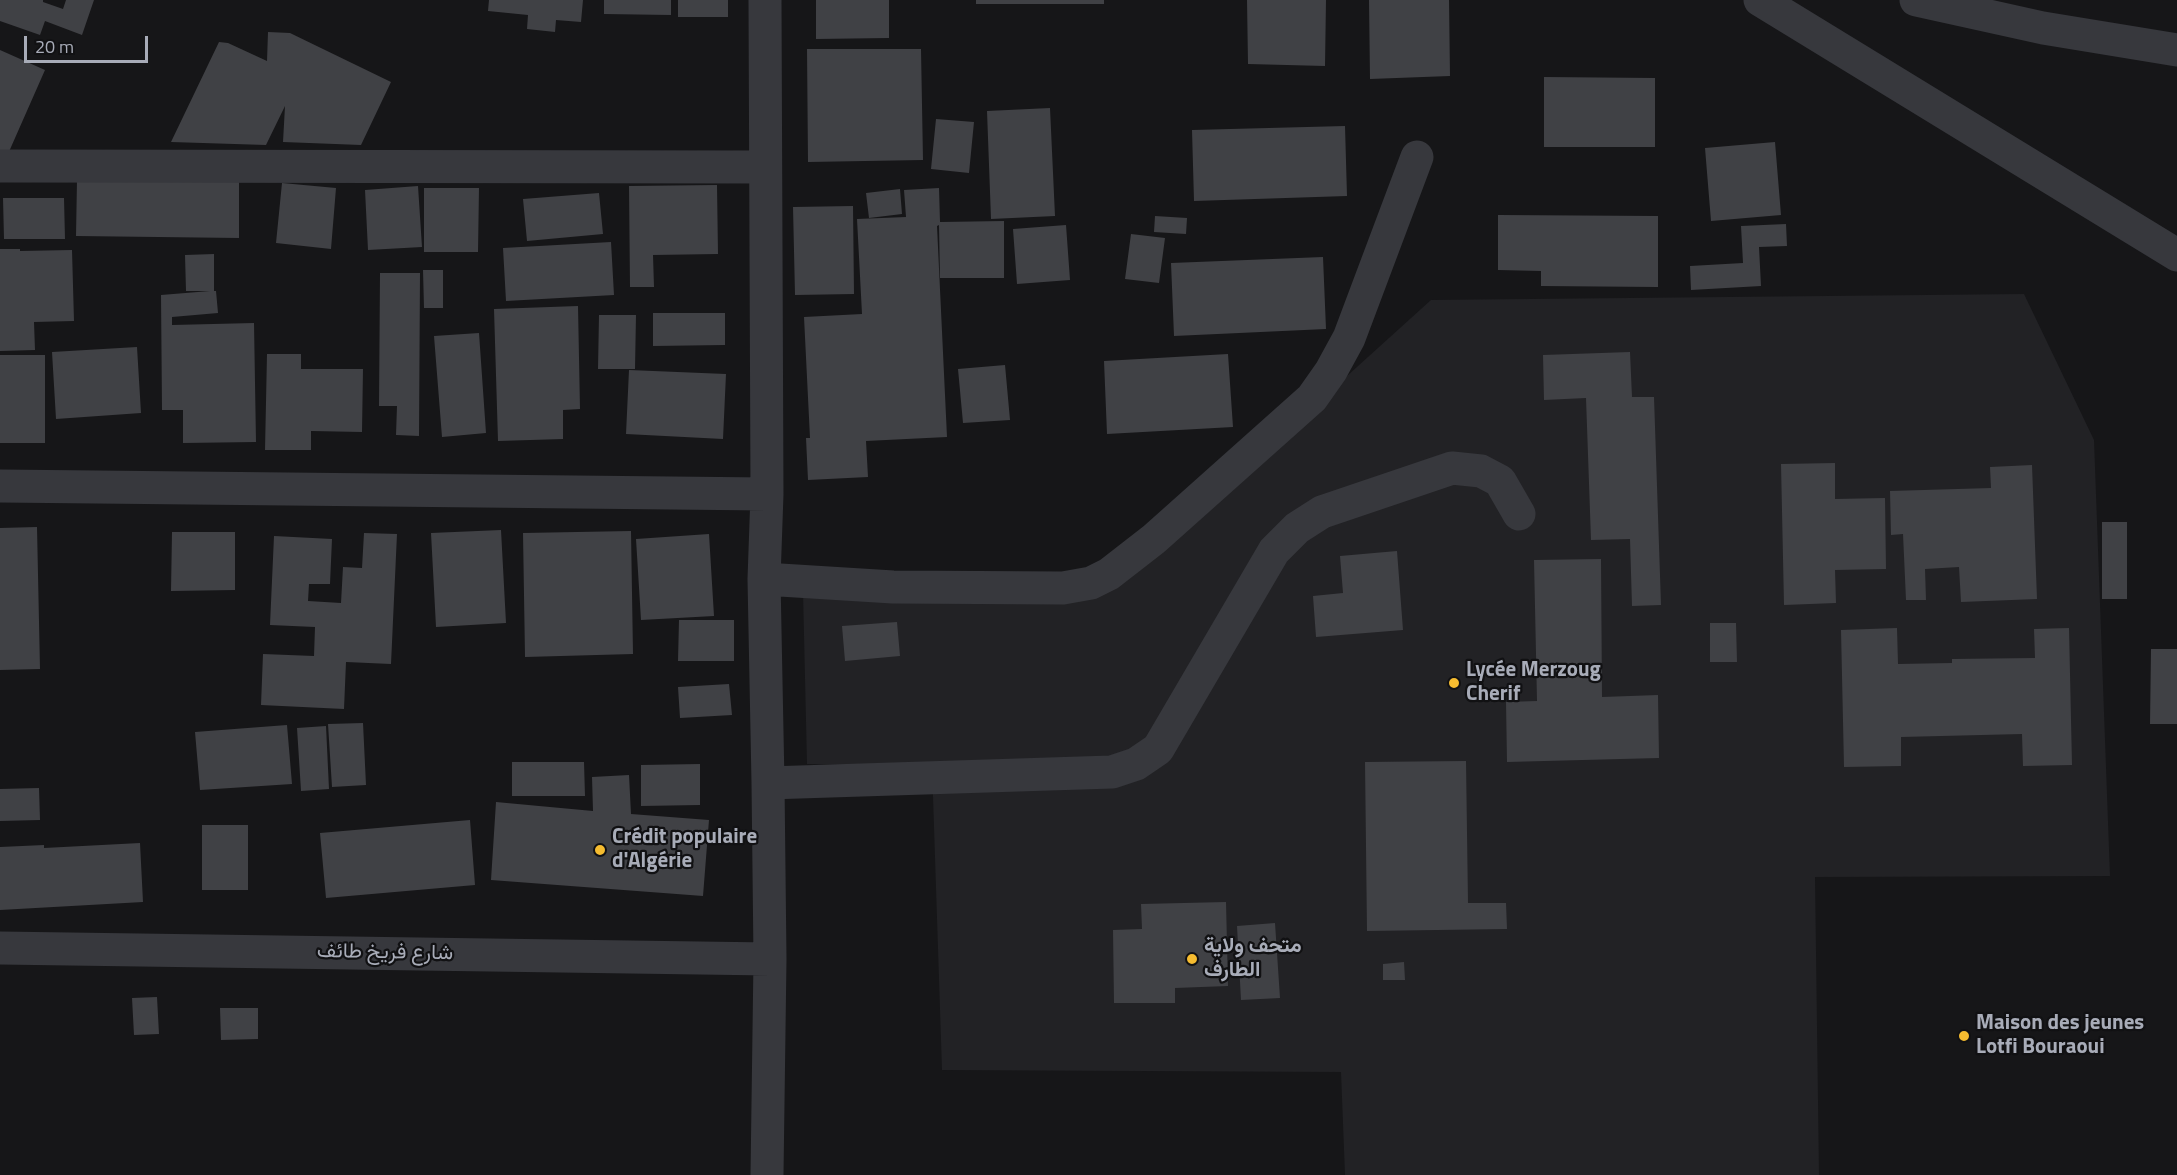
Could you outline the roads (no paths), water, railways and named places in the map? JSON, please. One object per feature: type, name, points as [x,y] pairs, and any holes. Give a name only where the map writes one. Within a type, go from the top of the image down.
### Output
[{"type":"street","points":[[765,0],[767,494],[764,579],[770,959],[767,1175]]},
{"type":"street","points":[[1916,0],[2043,28],[2177,50]]},
{"type":"street","points":[[1766,2],[2177,255]]},
{"type":"street","points":[[764,579],[893,587],[1063,588],[1091,583],[1109,574],[1154,539],[1312,398],[1349,338],[1418,157]]},
{"type":"street","points":[[0,166],[765,167]]},
{"type":"street","points":[[768,783],[1112,772],[1136,764],[1158,749],[1274,551],[1297,528],[1322,512],[1452,468],[1481,471],[1500,481],[1519,514]]},
{"type":"street","points":[[0,486],[767,494]]},
{"type":"street","name":"شارع فريخ طائف","points":[[0,948],[770,959]]},
{"type":"place","name":"Lycée Merzoug Cherif","points":[[1454,683]]},
{"type":"place","name":"Crédit populaire d'Algérie","points":[[600,850]]},
{"type":"place","name":"متحف ولاية الطارف","points":[[1192,959]]},
{"type":"place","name":"Maison des jeunes Lotfi Bouraoui","points":[[1964,1036]]}]
